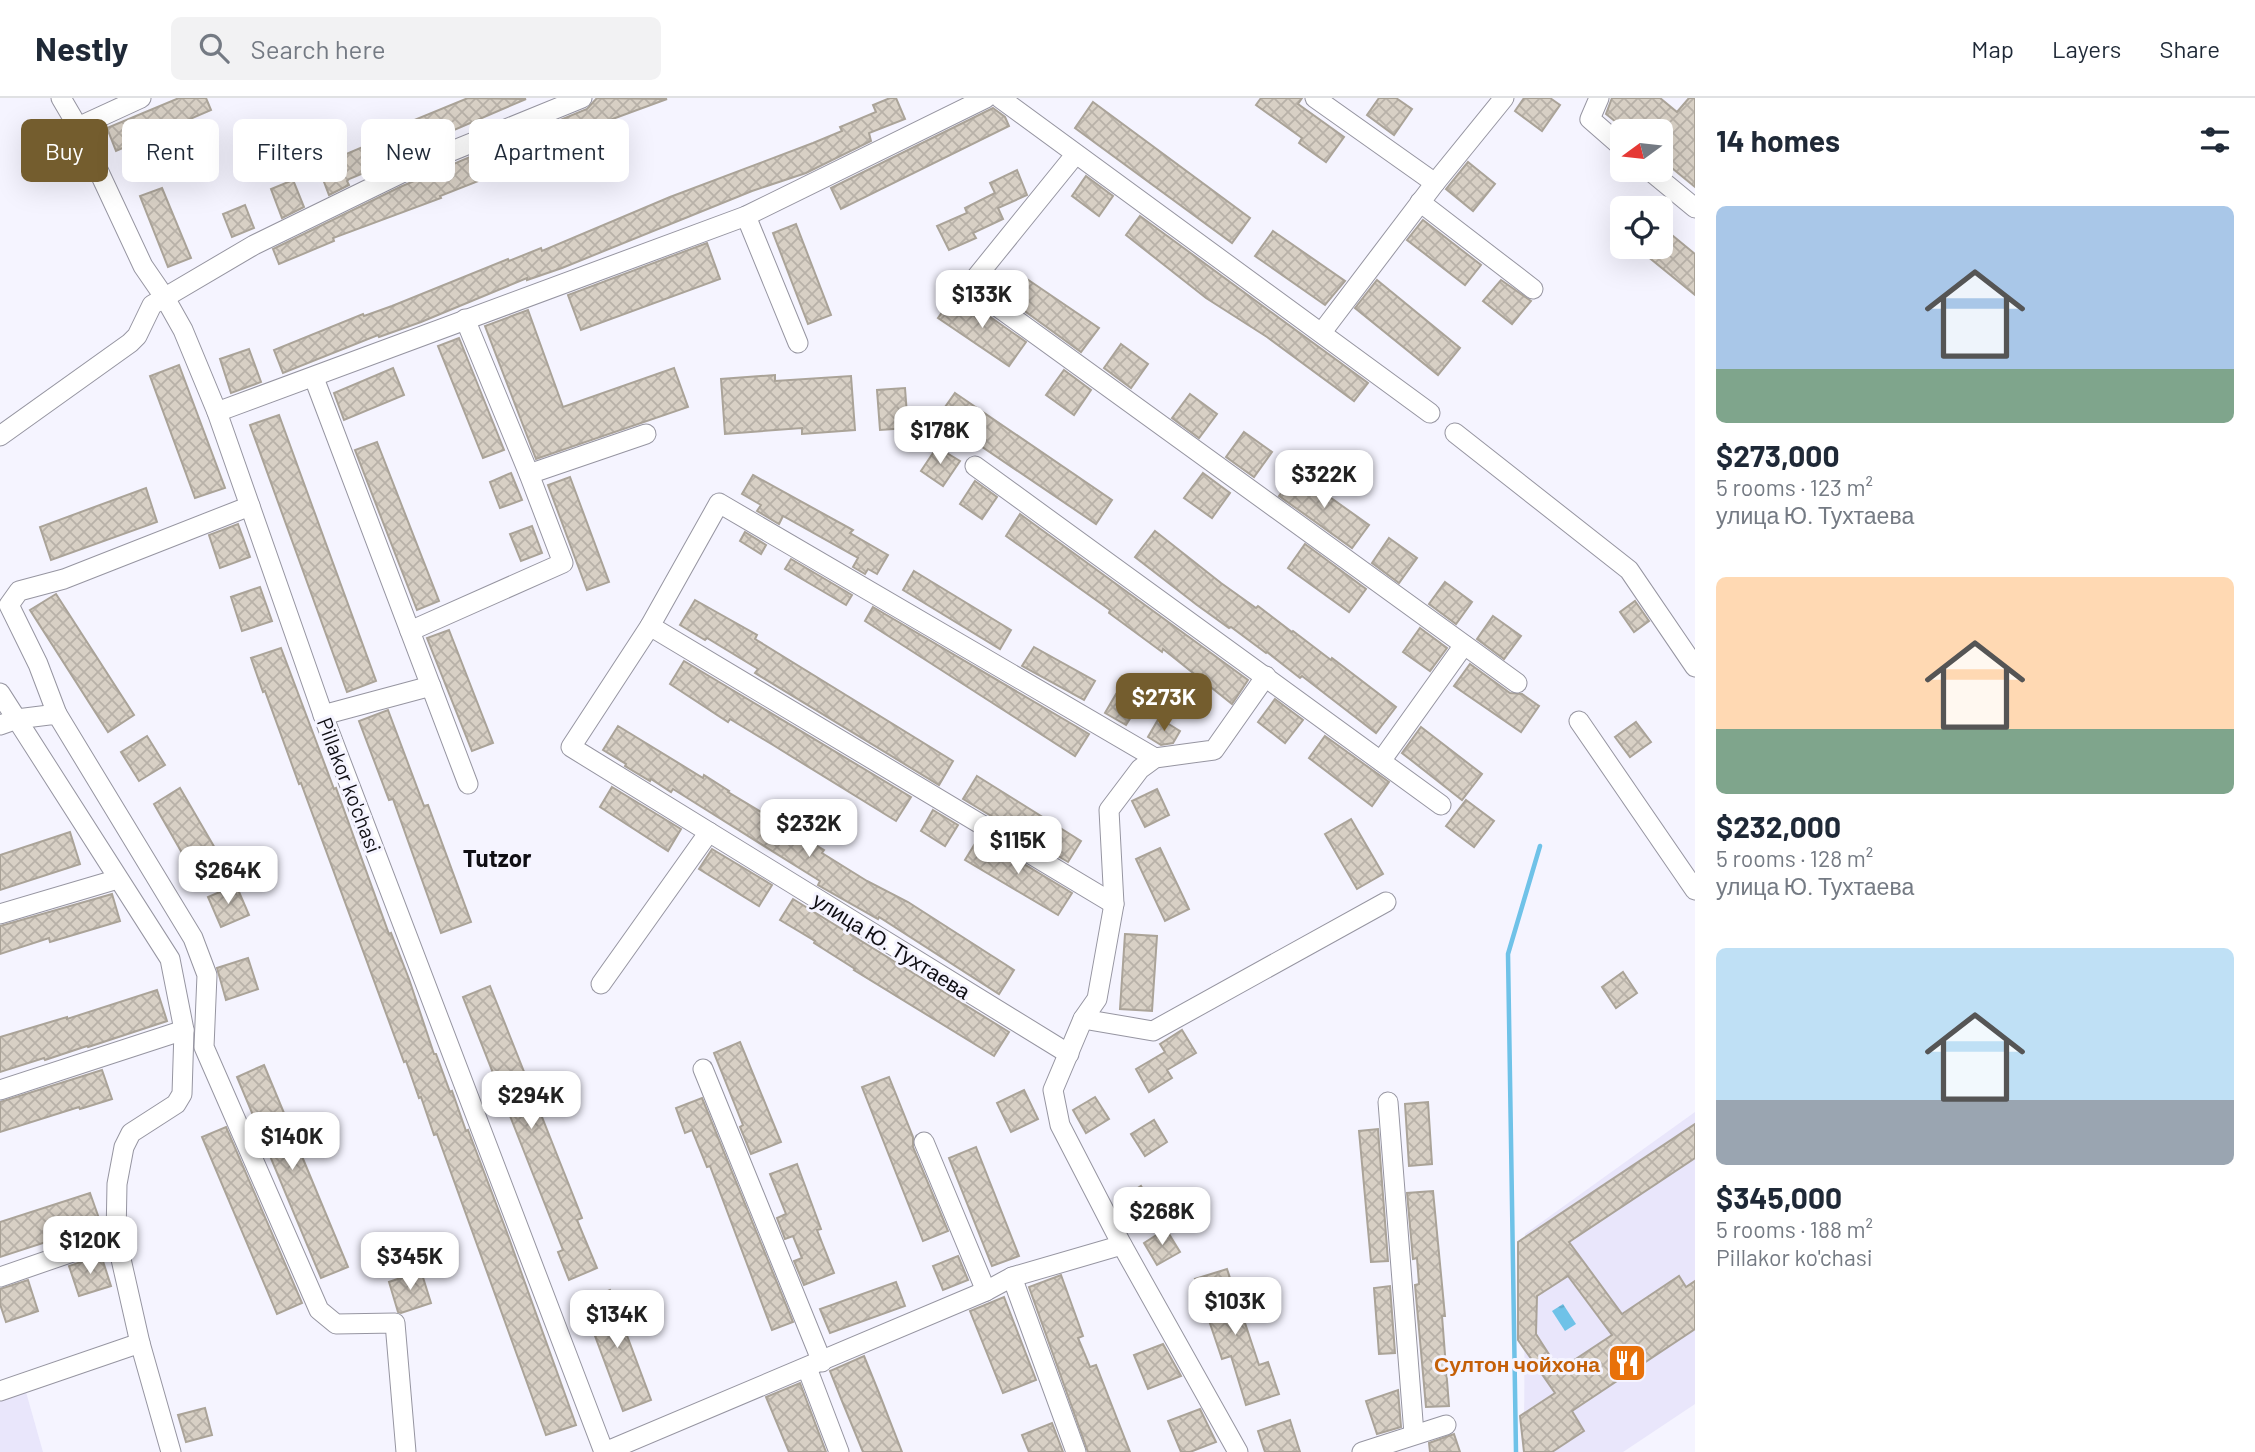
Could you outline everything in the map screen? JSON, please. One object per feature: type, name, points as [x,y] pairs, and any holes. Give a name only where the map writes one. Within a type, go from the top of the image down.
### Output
[{"type":"street","name":"Pillakor ko'chasi","points":[[61,98],[73,119]]},
{"type":"street","points":[[95,119],[141,98]]},
{"type":"street","points":[[0,436],[130,343],[137,336],[152,305],[254,245],[419,164],[582,98]]},
{"type":"street","points":[[217,412],[746,216],[986,98]]},
{"type":"street","points":[[1000,98],[1322,332],[1430,414]]},
{"type":"street","points":[[1315,98],[1435,183]]},
{"type":"street","points":[[1322,332],[1420,202],[1504,98]]},
{"type":"street","points":[[1600,98],[1590,119],[1610,136]]},
{"type":"street","points":[[1075,155],[969,286],[1517,683]]},
{"type":"street","name":"Pillakor ko'chasi","points":[[104,182],[143,266],[183,330],[217,412],[323,715],[605,1452]]},
{"type":"street","points":[[1664,182],[1695,208]]},
{"type":"street","points":[[1420,202],[1533,289]]},
{"type":"street","points":[[746,216],[798,343]]},
{"type":"street","points":[[410,631],[563,563],[530,474],[465,319]]},
{"type":"street","points":[[314,378],[468,784]]},
{"type":"street","points":[[1455,433],[1629,569],[1695,667]]},
{"type":"street","points":[[530,474],[646,434]]},
{"type":"street","points":[[975,466],[1441,805]]},
{"type":"street","points":[[1114,904],[650,626],[719,503],[1155,758]]},
{"type":"street","points":[[250,506],[65,579],[19,591],[9,605],[38,664],[57,714],[193,938],[207,975],[204,1047],[320,1310],[336,1324],[396,1323],[406,1452]]},
{"type":"street","name":"улица Ю. Тухтаева","points":[[650,626],[571,747],[1069,1054]]},
{"type":"street","points":[[1381,761],[1464,645]]},
{"type":"street","points":[[1238,1452],[1122,1245],[1060,1125],[1053,1090],[1083,1019],[1097,999],[1114,904],[1109,810],[1140,769],[1155,758],[1214,750],[1266,676]]},
{"type":"street","points":[[323,715],[431,686]]},
{"type":"street","points":[[0,693],[9,722],[118,878],[170,960],[184,1030],[182,1094],[180,1100],[131,1133],[124,1147],[117,1184],[116,1237],[140,1343],[171,1452]]},
{"type":"street","points":[[9,722],[57,714]]},
{"type":"street","points":[[1580,721],[1695,890]]},
{"type":"street","points":[[601,984],[709,832]]},
{"type":"street","points":[[0,914],[118,878]]},
{"type":"street","points":[[1083,1019],[1153,1031],[1387,902]]},
{"type":"street","points":[[0,1090],[184,1030]]},
{"type":"street","points":[[703,1069],[814,1365],[839,1452]]},
{"type":"street","points":[[1388,1102],[1414,1434]]},
{"type":"street","points":[[924,1142],[986,1291]]},
{"type":"street","points":[[0,1277],[116,1237]]},
{"type":"street","points":[[605,1452],[814,1365],[986,1291],[1012,1277],[1122,1245]]},
{"type":"street","points":[[1012,1277],[1076,1452]]},
{"type":"street","points":[[0,1391],[140,1343]]},
{"type":"street","points":[[1362,1452],[1446,1424]]},
{"type":"shaded area","points":[[1695,1112],[1695,1404],[1623,1452],[1524,1452],[1525,1234]]},
{"type":"shaded area","points":[[26,1392],[43,1452],[0,1452],[0,1401]]},
{"type":"water","points":[[1563,1304],[1576,1324],[1565,1331],[1552,1311]]},
{"type":"building","points":[[179,98],[206,98],[211,110],[190,119],[129,119]]},
{"type":"building","points":[[468,98],[526,99],[480,119],[469,119],[469,124],[455,130],[455,119],[417,119]]},
{"type":"building","points":[[597,98],[667,99],[612,119],[563,119],[587,109]]},
{"type":"building","points":[[896,98],[905,119],[869,133],[871,141],[806,173],[752,191],[562,268],[527,278],[421,322],[379,337],[378,335],[283,373],[274,350],[508,259],[509,261],[541,248],[542,251],[670,197],[813,143],[842,131],[840,127],[876,112],[873,105]]},
{"type":"building","points":[[1261,98],[1302,98],[1298,104],[1344,137],[1326,162],[1299,143],[1302,138],[1256,105]]},
{"type":"building","points":[[1379,98],[1396,98],[1412,109],[1394,135],[1367,115]]},
{"type":"building","points":[[1524,98],[1550,98],[1560,105],[1542,131],[1515,111]]},
{"type":"building","points":[[1612,98],[1660,98],[1677,112],[1689,98],[1695,98],[1695,187],[1673,169],[1673,119],[1612,119],[1606,114]]},
{"type":"building","points":[[1093,102],[1250,218],[1232,243],[1075,128]]},
{"type":"building","points":[[993,108],[1005,117],[1009,126],[841,209],[831,188]]},
{"type":"building","points":[[122,122],[122,148],[116,151],[108,128]]},
{"type":"building","points":[[361,148],[361,174],[347,181],[347,154]]},
{"type":"building","points":[[469,157],[469,182],[476,182],[440,196],[441,198],[333,238],[334,241],[279,264],[273,249],[400,187],[412,182],[455,182],[455,163]]},
{"type":"building","points":[[1468,162],[1495,184],[1473,211],[1446,189]]},
{"type":"building","points":[[1017,170],[1027,195],[998,208],[1003,219],[973,233],[976,238],[949,250],[937,226],[967,213],[965,208],[995,193],[990,183]]},
{"type":"building","points":[[1086,176],[1113,196],[1099,216],[1072,196]]},
{"type":"building","points":[[347,181],[349,185],[329,195],[324,182]]},
{"type":"building","points":[[294,182],[304,207],[282,218],[271,189]]},
{"type":"building","points":[[162,188],[191,258],[168,267],[140,196]]},
{"type":"building","points":[[245,205],[254,228],[232,237],[223,214]]},
{"type":"building","points":[[1140,216],[1368,383],[1354,401],[1267,337],[1206,298],[1126,235]]},
{"type":"building","points":[[1423,220],[1481,265],[1465,285],[1407,240]]},
{"type":"building","points":[[796,224],[831,315],[808,324],[773,233]]},
{"type":"building","points":[[1273,231],[1345,281],[1325,305],[1255,256]]},
{"type":"building","points":[[1673,236],[1695,254],[1695,295],[1651,259],[1673,259]]},
{"type":"building","points":[[707,243],[720,279],[581,330],[568,295]]},
{"type":"building","points":[[1024,277],[1099,328],[1081,352],[1008,299]]},
{"type":"building","points":[[1377,280],[1460,348],[1438,375],[1355,308]]},
{"type":"building","points":[[1501,280],[1531,301],[1512,324],[1483,301]]},
{"type":"building","points":[[956,293],[1026,342],[1009,366],[938,318]]},
{"type":"building","points":[[528,310],[563,407],[674,368],[688,407],[536,459],[485,326]]},
{"type":"building","points":[[459,338],[504,450],[483,458],[438,346]]},
{"type":"building","points":[[1121,344],[1148,364],[1131,388],[1104,368]]},
{"type":"building","points":[[249,349],[261,382],[231,393],[220,359]]},
{"type":"building","points":[[179,365],[225,488],[195,498],[150,376]]},
{"type":"building","points":[[393,368],[404,395],[344,420],[334,393]]},
{"type":"building","points":[[1064,370],[1091,390],[1074,415],[1046,395]]},
{"type":"building","points":[[775,375],[775,381],[851,376],[855,430],[802,434],[802,428],[725,434],[721,379]]},
{"type":"building","points":[[905,388],[908,428],[880,430],[877,390]]},
{"type":"building","points":[[955,393],[1112,500],[1096,524],[938,417]]},
{"type":"building","points":[[1190,394],[1217,414],[1199,438],[1172,418]]},
{"type":"building","points":[[279,415],[376,681],[347,692],[250,425]]},
{"type":"building","points":[[1244,432],[1272,452],[1254,477],[1226,457]]},
{"type":"building","points":[[377,442],[439,601],[417,610],[355,450]]},
{"type":"building","points":[[937,447],[960,461],[943,486],[921,471]]},
{"type":"building","points":[[511,473],[522,500],[500,508],[490,482]]},
{"type":"building","points":[[1203,473],[1230,493],[1212,518],[1184,498]]},
{"type":"building","points":[[1296,473],[1369,525],[1352,548],[1279,496]]},
{"type":"building","points":[[753,475],[853,530],[850,533],[888,555],[877,574],[868,569],[865,574],[853,567],[858,558],[783,516],[779,524],[757,511],[761,505],[742,494]]},
{"type":"building","points":[[570,477],[609,582],[587,590],[548,485]]},
{"type":"building","points":[[975,481],[997,497],[982,519],[960,504]]},
{"type":"building","points":[[146,488],[157,522],[51,560],[40,527]]},
{"type":"building","points":[[1020,514],[1248,680],[1232,704],[1163,649],[1162,652],[1109,613],[1110,610],[1006,536]]},
{"type":"building","points":[[238,524],[250,557],[220,568],[209,535]]},
{"type":"building","points":[[532,526],[542,553],[521,561],[510,534]]},
{"type":"building","points":[[1155,531],[1221,583],[1256,608],[1258,606],[1331,660],[1332,658],[1396,707],[1376,733],[1302,676],[1300,678],[1267,652],[1229,628],[1135,557]]},
{"type":"building","points":[[745,532],[766,545],[761,554],[740,541]]},
{"type":"building","points":[[1389,538],[1417,558],[1399,583],[1372,563]]},
{"type":"building","points":[[1305,544],[1366,589],[1349,612],[1288,568]]},
{"type":"building","points":[[791,559],[852,595],[846,605],[785,569]]},
{"type":"building","points":[[914,571],[1011,630],[1000,649],[903,590]]},
{"type":"building","points":[[1445,582],[1472,602],[1456,624],[1429,604]]},
{"type":"building","points":[[260,587],[272,621],[242,631],[231,597]]},
{"type":"building","points":[[56,594],[134,715],[108,732],[30,610]]},
{"type":"building","points":[[695,600],[757,635],[755,639],[953,761],[939,785],[755,673],[758,669],[680,625]]},
{"type":"building","points":[[1635,601],[1649,621],[1634,632],[1620,612]]},
{"type":"building","points":[[873,607],[1089,734],[1075,756],[865,621]]},
{"type":"building","points":[[1493,616],[1521,636],[1504,659],[1477,639]]},
{"type":"building","points":[[1420,628],[1447,648],[1430,671],[1403,652]]},
{"type":"building","points":[[449,630],[493,743],[472,751],[427,638]]},
{"type":"building","points":[[1034,647],[1095,681],[1084,700],[1022,666]]},
{"type":"building","points":[[281,648],[389,934],[391,933],[409,979],[434,1054],[450,1092],[452,1091],[466,1131],[468,1130],[506,1230],[576,1425],[546,1435],[437,1134],[434,1135],[421,1097],[419,1098],[406,1061],[404,1062],[301,783],[299,784],[265,691],[263,692],[251,658]]},
{"type":"building","points":[[684,661],[911,797],[896,821],[730,719],[728,722],[670,684]]},
{"type":"building","points":[[1470,664],[1510,693],[1522,694],[1539,706],[1521,732],[1454,686]]},
{"type":"building","points":[[1116,694],[1138,706],[1126,725],[1105,713]]},
{"type":"building","points":[[1275,699],[1303,720],[1285,743],[1258,722]]},
{"type":"building","points":[[388,710],[424,806],[428,805],[471,922],[441,933],[393,799],[389,800],[359,721]]},
{"type":"building","points":[[1159,718],[1180,731],[1173,743],[1161,745],[1148,737]]},
{"type":"building","points":[[1636,722],[1651,742],[1630,757],[1615,737]]},
{"type":"building","points":[[618,726],[703,778],[704,775],[824,850],[822,853],[908,902],[1014,970],[999,994],[879,917],[878,919],[818,885],[820,881],[673,789],[671,792],[625,766],[626,764],[603,750]]},
{"type":"building","points":[[1421,727],[1482,774],[1462,800],[1402,753]]},
{"type":"building","points":[[147,736],[165,765],[139,781],[121,752]]},
{"type":"building","points":[[1325,736],[1389,782],[1372,806],[1309,758]]},
{"type":"building","points":[[977,776],[1081,841],[1068,862],[963,799]]},
{"type":"building","points":[[612,787],[681,829],[668,851],[600,807]]},
{"type":"building","points":[[180,788],[223,862],[197,879],[154,804]]},
{"type":"building","points":[[1157,789],[1169,815],[1145,827],[1132,801]]},
{"type":"building","points":[[1466,800],[1494,821],[1474,847],[1446,826]]},
{"type":"building","points":[[933,810],[958,825],[945,846],[921,831]]},
{"type":"building","points":[[1351,819],[1383,874],[1357,889],[1325,834]]},
{"type":"building","points":[[70,832],[80,864],[0,890],[0,855]]},
{"type":"building","points":[[979,837],[1072,893],[1058,915],[965,860]]},
{"type":"building","points":[[1160,848],[1189,909],[1165,921],[1136,859]]},
{"type":"building","points":[[712,849],[772,885],[759,906],[699,869]]},
{"type":"building","points":[[236,885],[249,915],[221,927],[208,897]]},
{"type":"building","points":[[112,894],[120,921],[50,942],[49,938],[0,954],[0,926]]},
{"type":"building","points":[[793,899],[1009,1032],[994,1056],[854,970],[814,943],[815,941],[780,920]]},
{"type":"building","points":[[1125,934],[1157,936],[1152,1011],[1120,1009]]},
{"type":"building","points":[[248,958],[258,989],[226,1000],[217,968]]},
{"type":"building","points":[[1623,972],[1637,993],[1616,1008],[1602,987]]},
{"type":"building","points":[[490,986],[582,1218],[577,1220],[597,1268],[569,1280],[558,1252],[563,1250],[463,997]]},
{"type":"building","points":[[157,990],[167,1021],[0,1072],[0,1037]]},
{"type":"building","points":[[1182,1030],[1196,1053],[1167,1070],[1172,1078],[1149,1092],[1136,1069],[1165,1052],[1160,1044]]},
{"type":"building","points":[[740,1042],[781,1142],[751,1154],[740,1127],[743,1125],[714,1053]]},
{"type":"building","points":[[264,1065],[348,1267],[321,1278],[237,1077]]},
{"type":"building","points":[[102,1070],[112,1099],[0,1132],[0,1102]]},
{"type":"building","points":[[889,1077],[913,1137],[913,1147],[948,1231],[923,1241],[862,1087]]},
{"type":"building","points":[[1024,1090],[1038,1119],[1011,1132],[997,1103]]},
{"type":"building","points":[[1095,1097],[1109,1119],[1086,1133],[1073,1110]]},
{"type":"building","points":[[702,1098],[793,1322],[772,1330],[710,1166],[707,1167],[692,1130],[685,1133],[676,1108]]},
{"type":"building","points":[[1428,1102],[1432,1164],[1409,1166],[1405,1104]]},
{"type":"building","points":[[1154,1120],[1167,1142],[1145,1156],[1131,1134]]},
{"type":"building","points":[[1695,1124],[1695,1158],[1569,1242],[1622,1314],[1679,1276],[1686,1287],[1695,1281],[1695,1329],[1572,1411],[1584,1431],[1552,1452],[1524,1452],[1520,1416],[1555,1393],[1518,1340],[1518,1242]],"holes":[[[1568,1276],[1612,1335],[1559,1370],[1536,1334],[1537,1296]]]},
{"type":"building","points":[[226,1127],[302,1303],[277,1314],[202,1137]]},
{"type":"building","points":[[1378,1129],[1388,1261],[1371,1262],[1359,1131]]},
{"type":"building","points":[[976,1147],[1019,1256],[992,1266],[949,1158]]},
{"type":"building","points":[[797,1164],[821,1229],[817,1230],[834,1273],[804,1285],[794,1261],[802,1258],[793,1236],[785,1239],[777,1218],[786,1214],[770,1174]]},
{"type":"building","points":[[1141,1186],[1155,1208],[1132,1222],[1119,1200]]},
{"type":"building","points":[[1433,1191],[1445,1316],[1442,1316],[1449,1406],[1426,1407],[1415,1285],[1419,1284],[1417,1258],[1413,1259],[1407,1193]]},
{"type":"building","points":[[90,1193],[101,1224],[0,1257],[0,1222]]},
{"type":"building","points":[[1166,1229],[1180,1252],[1157,1265],[1144,1243]]},
{"type":"building","points":[[101,1255],[111,1286],[79,1296],[69,1266]]},
{"type":"building","points":[[958,1256],[968,1280],[943,1290],[933,1266]]},
{"type":"building","points":[[1227,1269],[1259,1365],[1268,1362],[1279,1394],[1246,1405],[1231,1356],[1222,1359],[1195,1279]]},
{"type":"building","points":[[421,1271],[431,1303],[398,1312],[389,1282]]},
{"type":"building","points":[[1061,1275],[1083,1336],[1078,1338],[1090,1367],[1096,1365],[1130,1452],[1088,1452],[1029,1287]]},
{"type":"building","points":[[28,1280],[38,1311],[6,1322],[0,1304],[0,1289]]},
{"type":"building","points":[[896,1282],[905,1306],[830,1333],[820,1309]]},
{"type":"building","points":[[1390,1286],[1395,1353],[1379,1354],[1374,1288]]},
{"type":"building","points":[[610,1290],[651,1400],[623,1411],[582,1301]]},
{"type":"building","points":[[1004,1297],[1036,1380],[1003,1393],[970,1311]]},
{"type":"building","points":[[1163,1344],[1181,1376],[1148,1389],[1134,1355]]},
{"type":"building","points":[[864,1356],[902,1452],[863,1452],[830,1371]]},
{"type":"building","points":[[800,1383],[826,1452],[789,1452],[766,1397]]},
{"type":"building","points":[[1398,1390],[1401,1427],[1377,1434],[1366,1401]]},
{"type":"building","points":[[205,1408],[212,1435],[186,1442],[178,1415]]},
{"type":"building","points":[[1200,1409],[1216,1442],[1190,1452],[1181,1452],[1168,1421]]},
{"type":"building","points":[[1290,1420],[1300,1452],[1265,1452],[1258,1431]]},
{"type":"building","points":[[1052,1423],[1063,1452],[1029,1452],[1022,1435]]},
{"type":"building","points":[[1454,1434],[1460,1452],[1430,1452],[1429,1443]]},
{"type":"waterway","points":[[1516,1452],[1508,954],[1540,846]]},
{"type":"place","name":"Султон чойхона","points":[[1627,1363]]},
{"type":"district","name":"Tutzor","points":[[497,857]]}]
